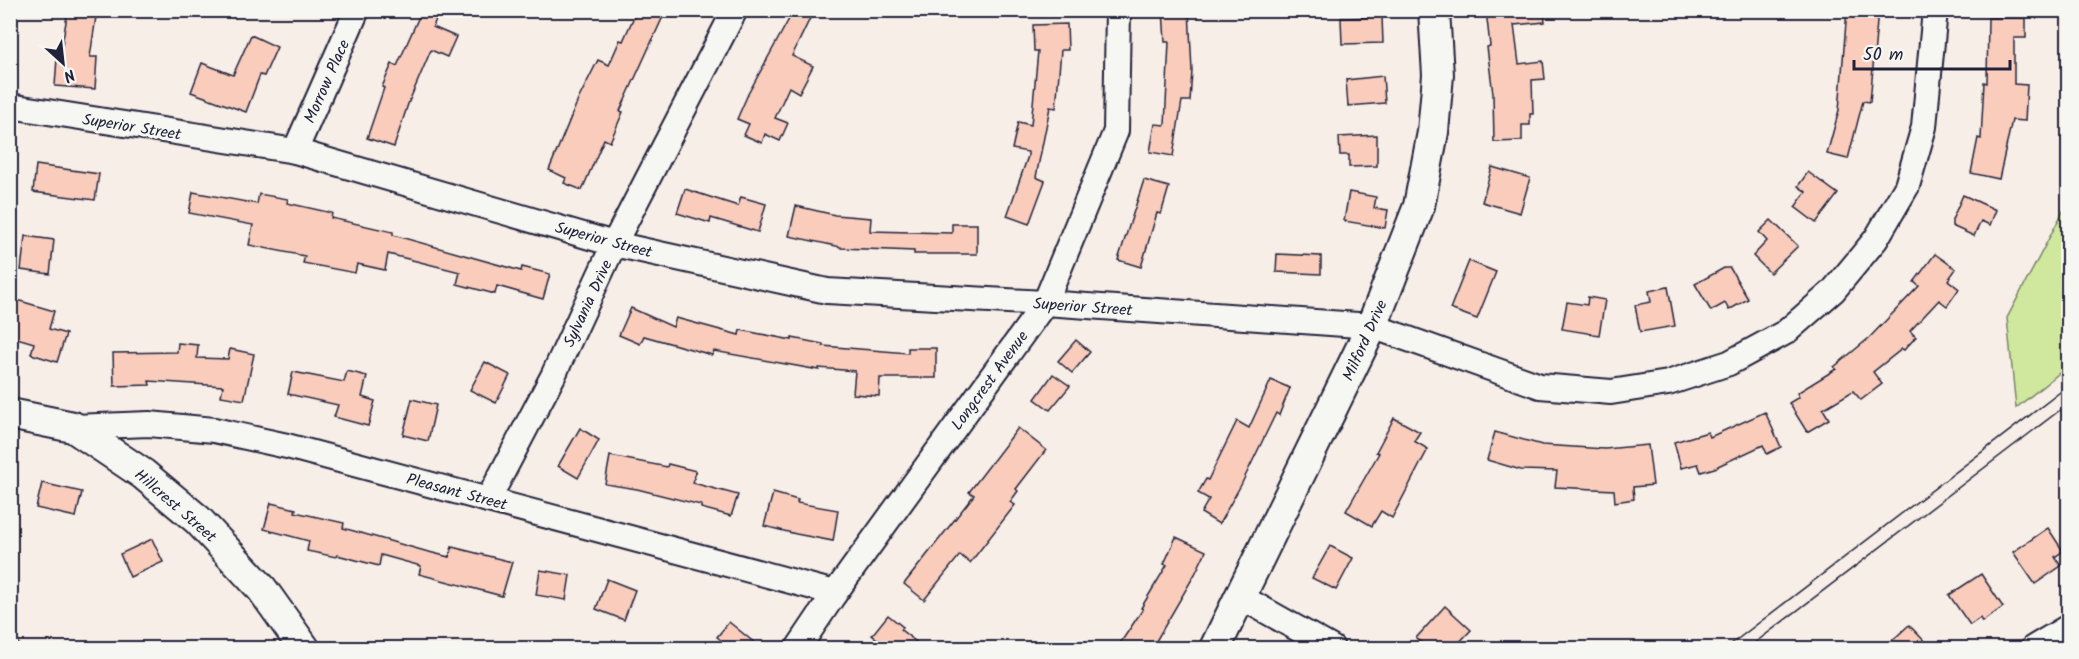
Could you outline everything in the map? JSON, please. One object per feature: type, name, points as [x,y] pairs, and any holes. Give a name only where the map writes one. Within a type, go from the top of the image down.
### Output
[{"type":"street","name":"Morrow Place","points":[[295,152],[357,10]]},
{"type":"street","name":"Sylvania Drive","points":[[488,500],[553,376],[614,244],[735,10]]},
{"type":"street","name":"Longcrest Avenue","points":[[798,648],[835,593],[1045,303],[1116,131],[1118,10]]},
{"type":"street","name":"Milford Drive","points":[[1215,648],[1372,326],[1419,206],[1433,132],[1438,75],[1434,10]]},
{"type":"street","name":"Superior Street","points":[[10,106],[295,152],[614,244],[827,291],[1045,303],[1372,326],[1540,386],[1611,392],[1668,383],[1729,363],[1785,332],[1833,291],[1876,239],[1907,186],[1924,127],[1935,10]]},
{"type":"street","name":"Hillcrest Street","points":[[10,414],[73,427],[143,474],[198,520],[262,589],[304,648]]},
{"type":"street","name":"Pleasant Street","points":[[73,427],[149,424],[214,429],[287,446],[835,593]]},
{"type":"street","points":[[1241,597],[1332,648]]},
{"type":"street","points":[[2033,648],[2068,627]]},
{"type":"green space","points":[[2068,202],[2068,366],[2016,408],[2007,318]]},
{"type":"building","points":[[68,10],[97,10],[90,57],[97,57],[95,89],[55,86],[58,44],[62,45]]},
{"type":"building","points":[[637,10],[666,10],[620,111],[623,112],[610,142],[604,139],[582,190],[564,183],[566,178],[549,170],[578,100],[598,60],[609,65]]},
{"type":"building","points":[[794,10],[814,10],[792,56],[813,66],[799,93],[789,87],[775,118],[788,123],[780,141],[765,134],[762,143],[744,135],[749,124],[737,119],[748,94]]},
{"type":"building","points":[[1163,10],[1189,10],[1192,71],[1190,101],[1182,101],[1173,156],[1150,152],[1155,124],[1165,125],[1169,42],[1165,42]]},
{"type":"building","points":[[1486,10],[1544,10],[1545,22],[1514,25],[1519,64],[1543,61],[1545,79],[1532,80],[1533,114],[1530,114],[1530,125],[1522,125],[1522,141],[1494,142],[1493,94],[1487,47],[1490,46]]},
{"type":"building","points":[[1847,10],[1878,10],[1870,102],[1863,101],[1848,159],[1827,154],[1839,110]]},
{"type":"building","points":[[421,12],[436,19],[433,27],[456,37],[447,57],[431,50],[408,104],[394,147],[367,138],[384,88],[382,87],[392,64],[397,66]]},
{"type":"building","points":[[1382,17],[1383,43],[1342,44],[1341,18]]},
{"type":"building","points":[[1988,18],[2026,18],[2026,38],[2014,38],[2014,84],[2027,85],[2025,121],[2012,120],[1999,179],[1971,173],[1978,138],[1981,139],[1984,82],[1987,83]]},
{"type":"building","points":[[1067,24],[1068,50],[1061,50],[1056,108],[1050,107],[1036,177],[1045,181],[1029,224],[1007,216],[1028,156],[1028,152],[1012,149],[1018,122],[1031,125],[1038,51],[1034,51],[1033,25]]},
{"type":"building","points":[[251,35],[277,47],[264,76],[260,75],[246,112],[191,92],[202,63],[233,75]]},
{"type":"building","points":[[1383,76],[1385,103],[1348,106],[1346,80]]},
{"type":"building","points":[[1377,135],[1377,166],[1349,167],[1349,155],[1340,155],[1339,137]]},
{"type":"building","points":[[36,165],[99,174],[95,200],[33,192]]},
{"type":"building","points":[[1492,167],[1530,178],[1520,213],[1482,202]]},
{"type":"building","points":[[1808,172],[1838,194],[1816,223],[1795,207],[1806,192],[1798,186]]},
{"type":"building","points":[[1144,180],[1169,187],[1161,214],[1157,213],[1141,267],[1118,260]]},
{"type":"building","points":[[685,189],[738,206],[741,197],[766,204],[758,232],[711,218],[710,223],[677,213]]},
{"type":"building","points":[[193,192],[257,204],[259,194],[288,199],[287,203],[332,213],[331,218],[393,232],[393,235],[521,271],[522,267],[550,274],[543,299],[497,286],[495,294],[457,284],[460,272],[388,254],[385,270],[357,264],[355,273],[303,263],[305,256],[249,245],[253,225],[189,213]]},
{"type":"building","points":[[1349,192],[1376,197],[1374,208],[1388,210],[1385,228],[1344,221]]},
{"type":"building","points":[[1963,195],[1996,210],[1990,225],[1981,221],[1974,236],[1952,226],[1952,220]]},
{"type":"building","points":[[796,206],[835,215],[871,218],[870,231],[952,233],[952,224],[977,224],[977,254],[914,254],[914,251],[841,248],[789,236]]},
{"type":"building","points":[[1771,220],[1798,246],[1770,273],[1753,256],[1767,241],[1759,232]]},
{"type":"building","points":[[25,236],[54,240],[50,274],[21,270]]},
{"type":"building","points":[[1277,254],[1321,256],[1321,274],[1276,272]]},
{"type":"building","points":[[1935,254],[1956,269],[1948,280],[1959,289],[1947,306],[1939,300],[1910,331],[1916,337],[1904,350],[1902,349],[1873,372],[1882,384],[1861,400],[1853,391],[1823,409],[1829,419],[1807,432],[1789,403],[1799,397],[1797,393],[1836,369],[1834,367],[1869,338],[1919,286],[1914,282]]},
{"type":"building","points":[[1469,261],[1496,272],[1477,319],[1450,309]]},
{"type":"building","points":[[1724,268],[1730,268],[1748,299],[1729,310],[1725,303],[1711,311],[1695,284]]},
{"type":"building","points":[[1668,287],[1675,326],[1640,332],[1635,305],[1651,302],[1649,291]]},
{"type":"building","points":[[1588,297],[1605,300],[1599,335],[1562,329],[1567,302],[1587,305]]},
{"type":"building","points":[[10,298],[54,311],[49,329],[66,334],[57,362],[31,354],[34,343],[10,336]]},
{"type":"building","points":[[631,308],[673,327],[676,318],[739,335],[740,330],[792,340],[792,338],[823,344],[823,346],[908,353],[908,348],[936,348],[936,378],[880,378],[879,396],[853,394],[855,371],[819,368],[819,370],[714,351],[712,355],[644,336],[640,344],[619,335]]},
{"type":"building","points":[[1076,340],[1090,352],[1072,373],[1058,361]]},
{"type":"building","points":[[178,343],[198,345],[197,358],[228,359],[230,349],[254,354],[244,400],[221,396],[223,386],[149,381],[150,385],[114,386],[113,353],[177,352]]},
{"type":"building","points":[[485,362],[510,375],[496,403],[470,390]]},
{"type":"building","points":[[347,371],[367,376],[362,397],[375,401],[368,426],[334,417],[338,405],[288,394],[293,372],[344,382]]},
{"type":"building","points":[[1053,374],[1070,386],[1050,410],[1035,399]]},
{"type":"building","points":[[1271,380],[1290,388],[1279,415],[1276,413],[1219,524],[1201,513],[1209,499],[1198,493],[1206,479],[1208,480],[1237,421],[1249,428]]},
{"type":"building","points":[[412,399],[436,405],[428,441],[403,435]]},
{"type":"building","points":[[1765,412],[1781,447],[1767,454],[1763,445],[1718,467],[1701,472],[1698,464],[1681,468],[1674,442],[1708,432],[1710,437]]},
{"type":"building","points":[[1394,418],[1420,432],[1414,441],[1428,449],[1392,518],[1381,511],[1372,526],[1346,511],[1379,453],[1376,452]]},
{"type":"building","points":[[580,428],[599,440],[578,478],[558,466]]},
{"type":"building","points":[[1018,428],[1046,450],[1016,489],[1018,491],[1010,502],[1015,505],[970,563],[960,555],[924,600],[904,584],[974,495],[969,492]]},
{"type":"building","points":[[1495,432],[1542,445],[1605,449],[1648,445],[1653,485],[1633,487],[1634,499],[1615,502],[1614,490],[1555,487],[1557,471],[1521,470],[1487,460]]},
{"type":"building","points":[[610,456],[667,467],[668,464],[696,471],[693,483],[738,495],[731,516],[701,508],[701,505],[637,489],[605,484]]},
{"type":"building","points":[[42,483],[82,492],[76,517],[36,508]]},
{"type":"building","points":[[773,493],[798,500],[797,503],[838,510],[833,541],[764,526]]},
{"type":"building","points":[[271,503],[296,509],[295,512],[344,523],[343,528],[449,557],[452,547],[512,562],[502,596],[419,574],[421,566],[381,555],[379,566],[337,555],[336,557],[307,551],[309,541],[264,529]]},
{"type":"building","points":[[2048,528],[2063,551],[2055,557],[2061,566],[2035,584],[2013,552]]},
{"type":"building","points":[[1176,537],[1206,551],[1195,574],[1152,648],[1117,648],[1143,609],[1141,608],[1167,565],[1164,564]]},
{"type":"building","points":[[152,539],[163,562],[130,577],[120,554]]},
{"type":"building","points":[[1330,546],[1353,558],[1336,590],[1312,578]]},
{"type":"building","points":[[540,570],[570,575],[566,600],[536,595]]},
{"type":"building","points":[[1981,574],[2003,607],[1982,622],[1980,618],[1970,625],[1949,595]]},
{"type":"building","points":[[607,579],[635,590],[624,620],[596,609]]},
{"type":"building","points":[[1445,606],[1471,630],[1454,648],[1427,648],[1416,638]]},
{"type":"building","points":[[888,615],[903,627],[901,630],[924,648],[889,648],[872,635]]},
{"type":"building","points":[[729,622],[761,648],[731,648],[717,637]]},
{"type":"building","points":[[1909,625],[1931,648],[1884,648]]},
{"type":"tram line","points":[[1726,648],[2068,386]]},
{"type":"tram line","points":[[1748,648],[2068,404]]},
{"type":"tram line","points":[[10,627],[21,648]]}]
